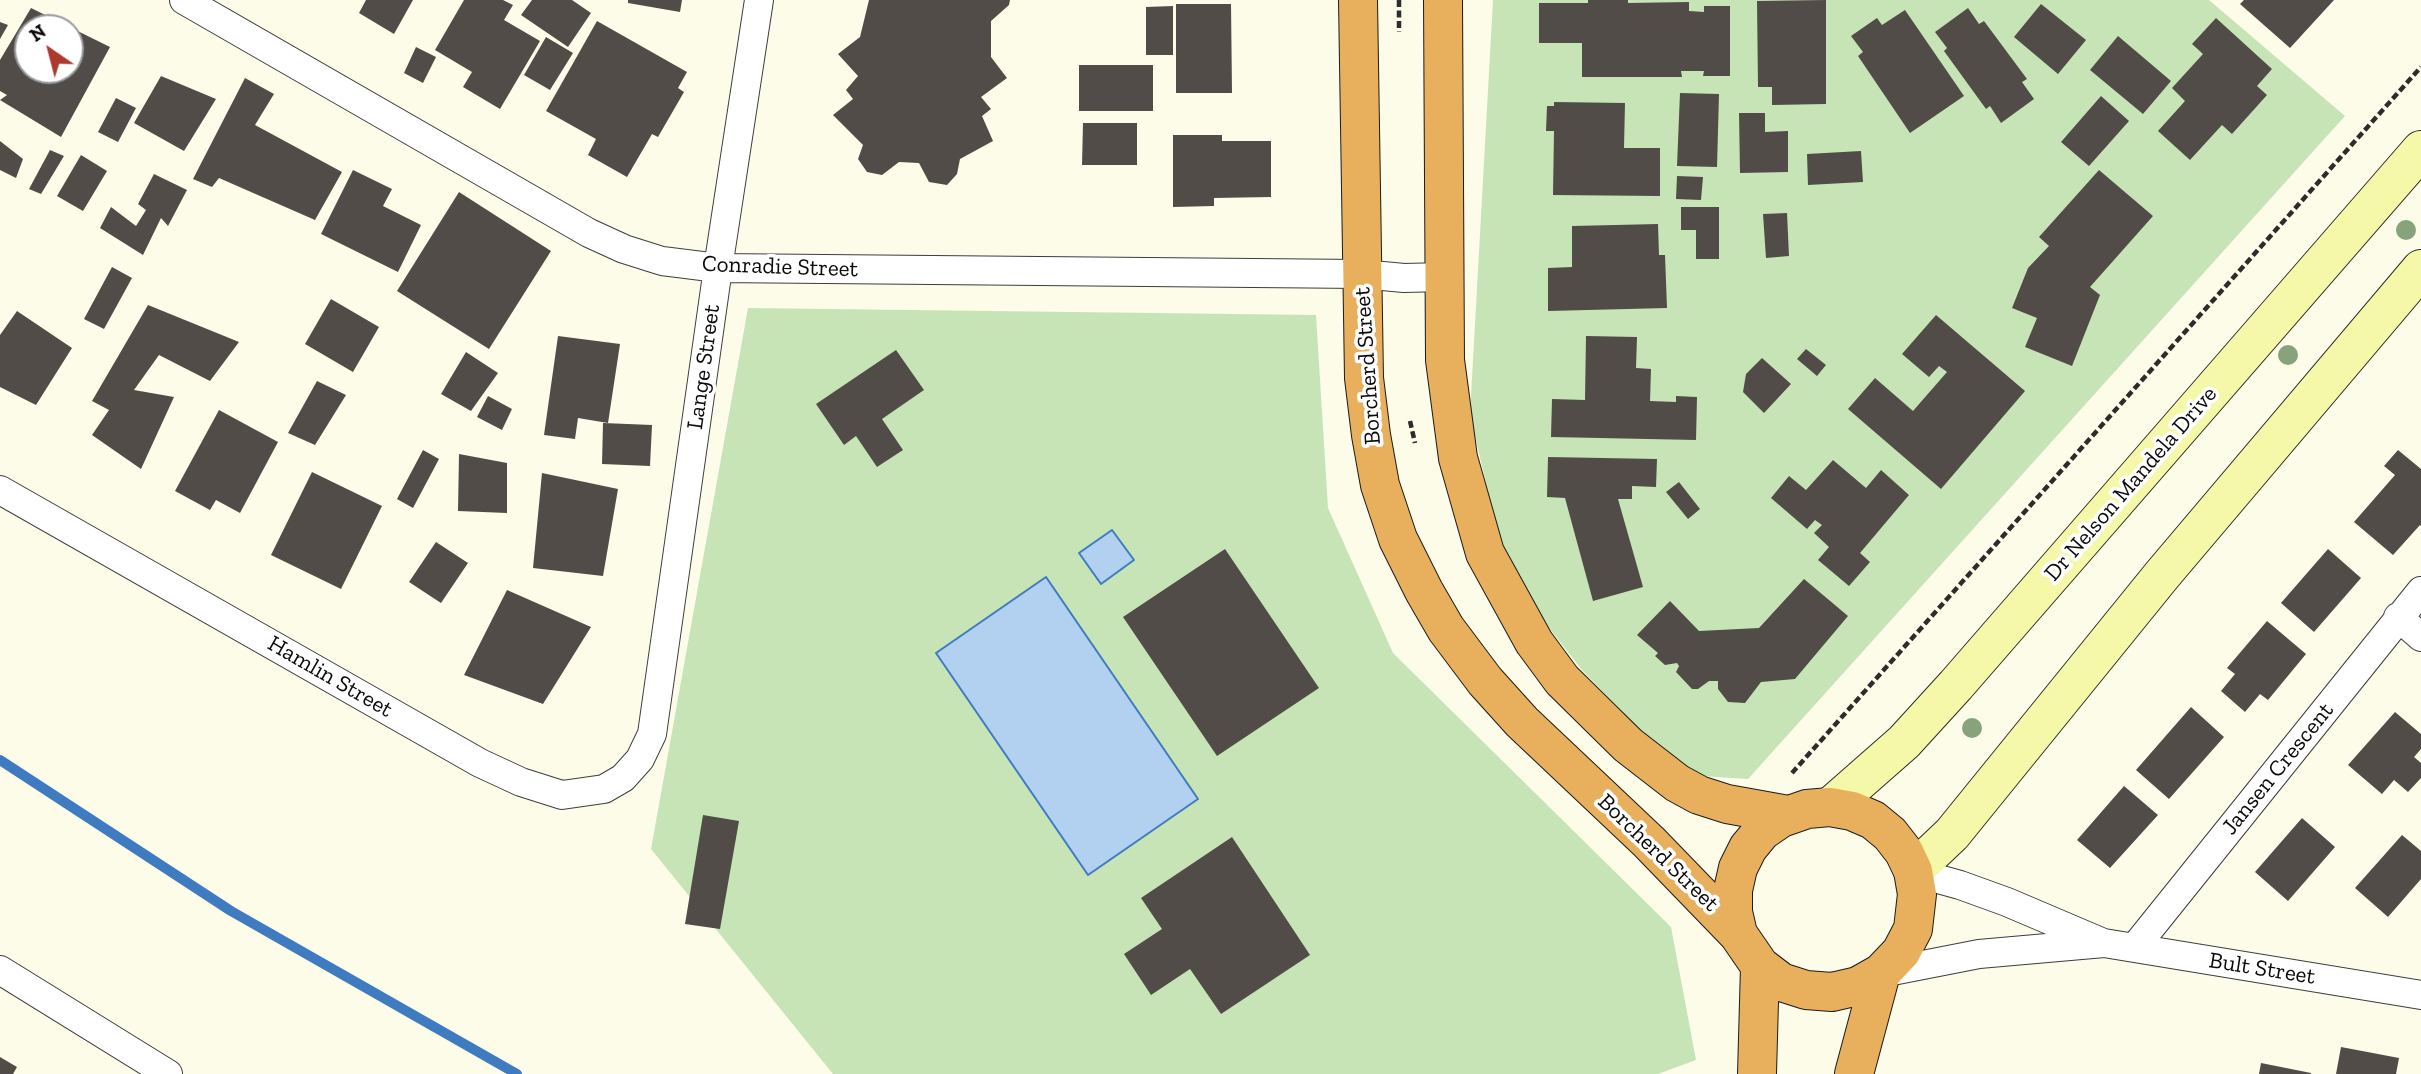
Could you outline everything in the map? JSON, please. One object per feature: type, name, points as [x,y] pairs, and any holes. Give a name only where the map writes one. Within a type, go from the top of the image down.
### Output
[{"type":"highway","name":"Borcherd Street","points":[[1358,0],[1364,378],[1378,472],[1398,539],[1424,592],[1466,658],[1522,722],[1649,842],[1738,934]]},
{"type":"highway","points":[[1443,0],[1445,360],[1458,458],[1485,553],[1534,642],[1562,680],[1628,746],[1669,777],[1699,795],[1773,813],[1830,807],[1852,811],[1873,820],[1890,834],[1904,852],[1913,871],[1917,894],[1913,929],[1901,952],[1882,973],[1858,986],[1832,992],[1806,990],[1781,982],[1760,966],[1738,934],[1732,912],[1738,868],[1748,848],[1773,813]]},
{"type":"highway","points":[[1757,1074],[1760,966]]},
{"type":"highway","points":[[1854,1074],[1882,973]]},
{"type":"street","name":"Conradie Street","points":[[184,0],[589,233],[624,249],[662,261],[718,268],[1444,277]]},
{"type":"street","name":"Lange Street","points":[[652,734],[759,0]]},
{"type":"street","name":"Dr Nelson Mandela Drive","points":[[1830,807],[1903,742],[1956,685],[2421,150]]},
{"type":"street","points":[[1913,871],[1952,834],[2162,575],[2421,269]]},
{"type":"street","name":"Hamlin Street","points":[[0,490],[480,763],[521,782],[562,795],[604,789],[623,778],[640,759],[652,734]]},
{"type":"street","name":"Jansen Crescent","points":[[2135,947],[2421,590]]},
{"type":"street","points":[[2398,617],[2421,637]]},
{"type":"street","name":"Bult Street","points":[[1913,871],[1984,894],[2104,943]]},
{"type":"street","name":"Bult Street","points":[[1882,973],[1979,954],[2104,943],[2419,992]]},
{"type":"street","points":[[0,970],[168,1074]]},
{"type":"path","points":[[1773,813],[2421,67]]},
{"type":"green space","points":[[1493,0],[2209,0],[2345,116],[1748,779],[1701,776],[1657,748],[1582,670],[1535,610],[1499,540],[1470,414]]},
{"type":"green space","points":[[748,308],[1316,315],[1328,508],[1393,653],[1671,927],[1696,1060],[1658,1074],[833,1074],[651,849]]},
{"type":"water","points":[[1112,530],[1134,560],[1101,584],[1079,553]]},
{"type":"water","points":[[1046,577],[1198,799],[1088,875],[936,653]]},
{"type":"building","points":[[366,0],[413,0],[394,34],[359,13]]},
{"type":"building","points":[[464,0],[503,0],[513,5],[504,20],[540,41],[500,109],[463,87],[472,72],[435,50]]},
{"type":"building","points":[[532,0],[572,0],[591,13],[568,47],[521,15]]},
{"type":"building","points":[[628,0],[682,0],[680,12],[628,3]]},
{"type":"building","points":[[869,0],[1010,0],[1009,5],[991,21],[991,57],[1007,78],[981,97],[991,109],[982,116],[993,141],[960,159],[957,174],[947,185],[929,182],[919,163],[899,162],[882,175],[867,172],[858,159],[863,145],[833,115],[853,99],[846,90],[858,76],[838,54],[860,37]]},
{"type":"building","points":[[1588,0],[1628,0],[1628,3],[1689,2],[1689,11],[1704,12],[1704,6],[1730,6],[1730,76],[1703,76],[1704,71],[1681,71],[1682,77],[1582,77],[1582,43],[1539,43],[1539,3],[1588,3]]},
{"type":"building","points":[[1826,0],[1826,104],[1772,105],[1772,87],[1758,87],[1757,1]]},
{"type":"building","points":[[2244,0],[2334,0],[2290,48],[2240,4]]},
{"type":"building","points":[[1176,4],[1231,4],[1232,93],[1176,93]]},
{"type":"building","points":[[2041,4],[2086,40],[2058,74],[2014,37]]},
{"type":"building","points":[[1173,6],[1173,55],[1146,55],[1146,7]]},
{"type":"building","points":[[31,8],[43,14],[27,14]]},
{"type":"building","points":[[1968,8],[1979,24],[1984,21],[2027,79],[2022,82],[2034,99],[2001,123],[1990,106],[1986,109],[1944,51],[1947,48],[1935,32]]},
{"type":"building","points":[[1905,10],[1964,96],[1910,133],[1858,56],[1863,52],[1851,36],[1877,18],[1882,25]]},
{"type":"building","points":[[2216,18],[2272,69],[2257,86],[2267,95],[2232,134],[2222,125],[2190,160],[2158,131],[2185,101],[2172,88],[2203,54],[2192,44]]},
{"type":"building","points":[[597,21],[687,72],[678,88],[684,92],[658,137],[652,134],[627,177],[588,155],[596,139],[546,111]]},
{"type":"building","points":[[0,22],[8,25],[0,39]]},
{"type":"building","points":[[84,34],[110,47],[61,137],[0,100],[7,95],[0,91],[0,60],[14,37],[14,84],[84,84]]},
{"type":"building","points":[[2118,36],[2171,81],[2143,114],[2090,70]]},
{"type":"building","points":[[546,37],[573,53],[550,90],[524,75]]},
{"type":"building","points":[[416,47],[436,57],[423,83],[404,73]]},
{"type":"building","points":[[1079,65],[1153,65],[1153,111],[1079,111]]},
{"type":"building","points":[[161,76],[216,99],[184,151],[134,123]]},
{"type":"building","points":[[245,78],[274,94],[255,125],[342,172],[315,220],[219,178],[212,187],[193,179]]},
{"type":"building","points":[[1680,93],[1719,94],[1717,167],[1677,166]]},
{"type":"building","points":[[2101,96],[2129,121],[2089,166],[2061,142]]},
{"type":"building","points":[[116,98],[136,108],[118,142],[98,132]]},
{"type":"building","points":[[1554,102],[1625,103],[1624,148],[1660,148],[1660,196],[1553,195],[1554,131],[1546,131],[1547,106],[1554,106]]},
{"type":"building","points":[[1739,113],[1765,113],[1765,132],[1788,131],[1788,172],[1740,173]]},
{"type":"building","points":[[1083,123],[1137,123],[1137,165],[1082,165]]},
{"type":"building","points":[[1173,135],[1222,135],[1222,141],[1271,141],[1271,197],[1214,198],[1214,206],[1173,207]]},
{"type":"building","points":[[0,141],[23,159],[16,178],[0,170]]},
{"type":"building","points":[[50,150],[64,156],[41,194],[29,189]]},
{"type":"building","points":[[1861,151],[1863,182],[1808,185],[1807,154]]},
{"type":"building","points":[[81,155],[107,171],[83,211],[57,196]]},
{"type":"building","points":[[353,170],[392,189],[383,206],[421,225],[398,272],[321,234]]},
{"type":"building","points":[[2099,170],[2153,216],[2090,287],[2100,295],[2072,366],[2025,347],[2037,318],[2012,308],[2028,268],[2049,246],[2039,237]]},
{"type":"building","points":[[154,174],[187,190],[168,226],[161,218],[143,255],[100,228],[111,207],[136,226],[146,210],[138,204]]},
{"type":"building","points":[[1677,176],[1703,177],[1701,200],[1676,199]]},
{"type":"building","points":[[459,192],[551,251],[489,349],[397,291]]},
{"type":"building","points":[[1681,207],[1719,207],[1719,259],[1696,259],[1696,230],[1681,230]]},
{"type":"building","points":[[1787,213],[1789,256],[1766,258],[1763,214]]},
{"type":"building","points":[[1658,224],[1659,255],[1665,255],[1667,308],[1548,311],[1548,268],[1572,267],[1572,226]]},
{"type":"building","points":[[112,267],[132,278],[104,329],[84,319]]},
{"type":"building","points":[[331,299],[379,327],[353,372],[305,344]]},
{"type":"building","points":[[148,305],[239,342],[210,381],[159,355],[134,390],[174,397],[141,469],[92,435],[109,410],[92,401]]},
{"type":"building","points":[[17,311],[72,348],[36,405],[0,387],[0,335]]},
{"type":"building","points":[[1936,315],[2025,391],[1941,489],[1848,409],[1875,378],[1913,411],[1947,372],[1939,366],[1929,377],[1902,354]]},
{"type":"building","points":[[558,336],[620,344],[608,423],[578,418],[575,439],[544,435]]},
{"type":"building","points":[[1586,336],[1637,337],[1636,368],[1651,369],[1650,401],[1676,402],[1676,396],[1697,397],[1696,440],[1551,437],[1552,399],[1585,400]]},
{"type":"building","points":[[1806,349],[1826,365],[1817,376],[1797,359]]},
{"type":"building","points":[[896,350],[924,390],[882,419],[903,450],[877,467],[856,436],[844,445],[816,404]]},
{"type":"building","points":[[466,352],[498,373],[471,411],[441,394]]},
{"type":"building","points":[[1762,358],[1791,384],[1764,413],[1743,392],[1746,374]]},
{"type":"building","points":[[317,381],[346,395],[315,445],[288,433]]},
{"type":"building","points":[[488,396],[512,409],[502,430],[477,417]]},
{"type":"building","points":[[219,410],[278,442],[240,513],[216,500],[210,510],[175,491]]},
{"type":"building","points":[[603,423],[652,425],[650,466],[602,464]]},
{"type":"building","points":[[423,450],[439,459],[413,508],[397,499]]},
{"type":"building","points":[[2398,450],[2421,469],[2421,526],[2393,555],[2354,522],[2395,475],[2384,466]]},
{"type":"building","points":[[459,454],[507,463],[507,513],[458,511]]},
{"type":"building","points":[[1548,457],[1657,459],[1656,487],[1632,486],[1632,499],[1618,499],[1643,587],[1593,601],[1565,498],[1547,497]]},
{"type":"building","points":[[1833,460],[1866,488],[1881,470],[1909,495],[1860,553],[1870,562],[1849,586],[1818,560],[1829,547],[1814,533],[1822,525],[1815,520],[1807,529],[1771,498],[1789,476],[1806,490]]},
{"type":"building","points":[[312,472],[382,506],[341,589],[271,555]]},
{"type":"building","points":[[542,473],[618,489],[603,576],[533,568]]},
{"type":"building","points":[[1679,482],[1700,509],[1688,519],[1666,492]]},
{"type":"building","points":[[436,542],[468,563],[441,603],[409,582]]},
{"type":"building","points":[[1225,549],[1319,688],[1217,756],[1123,617]]},
{"type":"building","points":[[2328,549],[2361,578],[2314,632],[2281,603]]},
{"type":"building","points":[[1804,579],[1848,616],[1795,679],[1761,682],[1745,703],[1728,702],[1718,689],[1718,681],[1709,681],[1698,689],[1692,689],[1676,672],[1679,666],[1677,663],[1665,665],[1655,656],[1658,653],[1637,635],[1670,601],[1699,631],[1759,628]]},
{"type":"building","points":[[507,590],[591,627],[543,704],[464,675]]},
{"type":"building","points":[[2267,621],[2306,654],[2268,700],[2260,694],[2245,712],[2221,691],[2235,674],[2227,668]]},
{"type":"building","points":[[2191,707],[2224,737],[2169,799],[2136,770]]},
{"type":"building","points":[[2395,712],[2421,734],[2421,749],[2414,757],[2421,763],[2421,778],[2408,792],[2394,780],[2382,794],[2348,765]]},
{"type":"building","points":[[2124,786],[2158,815],[2110,868],[2077,840]]},
{"type":"building","points":[[703,815],[739,821],[720,929],[685,924]]},
{"type":"building","points":[[2302,818],[2335,847],[2288,901],[2255,872]]},
{"type":"building","points":[[2402,835],[2421,851],[2421,879],[2388,917],[2355,888]]},
{"type":"building","points":[[1232,837],[1310,955],[1221,1014],[1190,969],[1151,995],[1124,954],[1162,929],[1141,898]]},
{"type":"building","points":[[2341,1047],[2399,1058],[2396,1074],[2336,1074]]},
{"type":"building","points":[[0,1057],[17,1067],[13,1074],[0,1074]]},
{"type":"building","points":[[2261,1063],[2311,1073],[2311,1074],[2259,1074]]},
{"type":"waterway","points":[[0,760],[231,911],[517,1074]]}]
